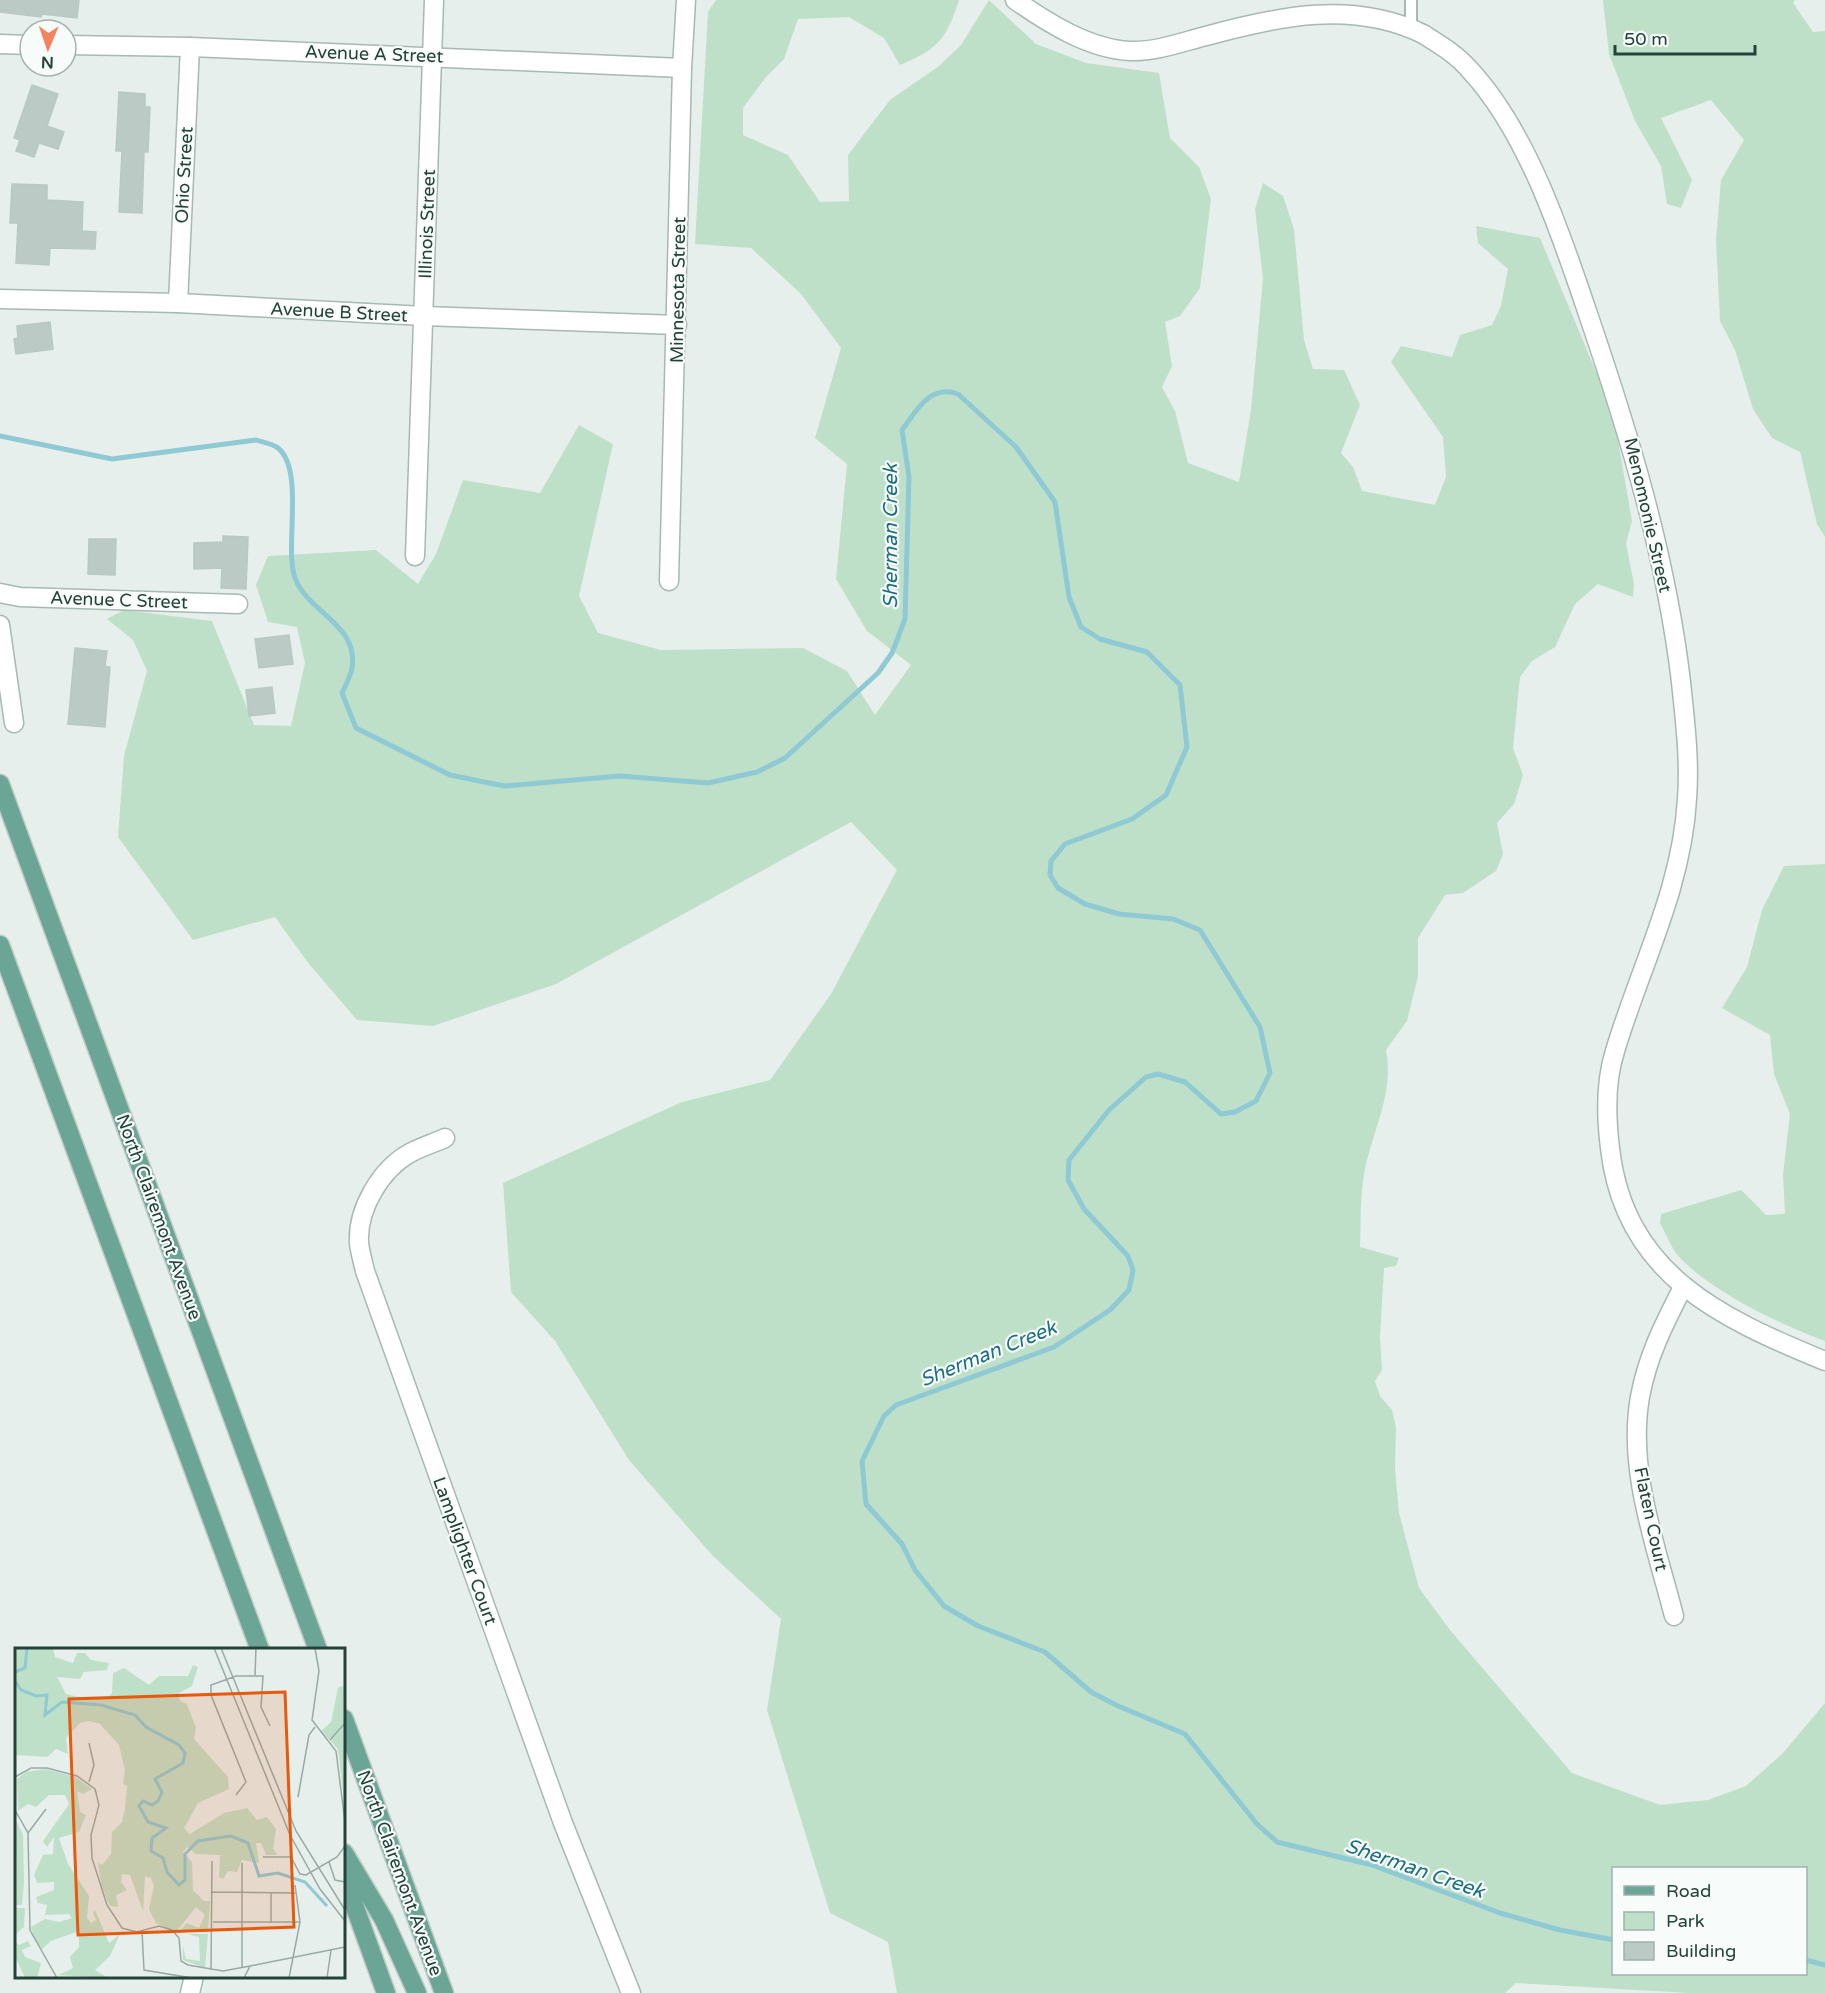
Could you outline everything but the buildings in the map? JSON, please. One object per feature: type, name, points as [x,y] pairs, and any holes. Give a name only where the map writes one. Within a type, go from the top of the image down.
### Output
[{"type":"main road","name":"North Clairemont Avenue","points":[[0,784],[317,1648]]},
{"type":"main road","points":[[0,945],[259,1648]]},
{"type":"main road","name":"North Clairemont Avenue","points":[[345,1722],[444,1993]]},
{"type":"main road","points":[[345,1855],[384,1920],[417,1993]]},
{"type":"main road","points":[[345,1880],[386,1993]]},
{"type":"street","name":"Illinois Street","points":[[415,556],[434,0]]},
{"type":"street","name":"Minnesota Street","points":[[669,581],[682,68],[686,0]]},
{"type":"street","name":"Menomonie Street","points":[[1015,0],[1066,31],[1094,44],[1132,51],[1156,49],[1276,8],[1350,9],[1381,14],[1411,26],[1447,48],[1469,69],[1503,114],[1565,246],[1630,438],[1660,552],[1677,649],[1687,739],[1688,795],[1684,836],[1671,897],[1612,1058],[1607,1121],[1611,1162],[1621,1199],[1633,1229],[1660,1267],[1683,1287],[1726,1316],[1825,1361]]},
{"type":"street","points":[[0,44],[18,45]]},
{"type":"street","name":"Avenue A Street","points":[[78,45],[190,47],[682,68]]},
{"type":"street","name":"Ohio Street","points":[[178,303],[190,47]]},
{"type":"street","name":"Avenue B Street","points":[[0,299],[178,303],[424,316],[677,325]]},
{"type":"street","name":"Avenue C Street","points":[[1,596],[238,604]]},
{"type":"street","points":[[0,625],[14,723]]},
{"type":"street","name":"Lamplighter Court","points":[[445,1138],[409,1153],[390,1168],[369,1196],[362,1219],[359,1242],[365,1271],[563,1823],[631,1993]]},
{"type":"street","name":"Flaten Court","points":[[1674,1616],[1644,1496],[1636,1425],[1648,1363],[1662,1328],[1683,1287]]},
{"type":"street","points":[[190,1993],[194,1978]]},
{"type":"lane","points":[[1411,0],[1411,26]]},
{"type":"green space","points":[[716,0],[959,0],[950,25],[939,42],[923,54],[900,65],[884,38],[849,17],[798,19],[784,59],[766,77],[743,108],[743,135],[788,155],[820,202],[849,201],[848,155],[890,100],[939,66],[961,45],[989,0],[1036,44],[1086,63],[1159,73],[1170,138],[1199,167],[1211,199],[1200,288],[1180,316],[1165,322],[1172,366],[1162,387],[1175,411],[1188,463],[1239,482],[1251,410],[1263,279],[1255,209],[1263,183],[1283,196],[1294,229],[1304,340],[1313,369],[1344,370],[1360,405],[1341,453],[1353,467],[1362,491],[1435,505],[1446,477],[1443,437],[1391,362],[1401,346],[1452,357],[1460,335],[1492,325],[1501,306],[1508,269],[1478,243],[1476,226],[1540,238],[1613,412],[1632,521],[1626,543],[1634,584],[1633,597],[1598,584],[1575,604],[1555,647],[1532,661],[1520,677],[1513,748],[1523,775],[1514,804],[1497,823],[1503,854],[1496,871],[1463,893],[1445,895],[1418,938],[1418,976],[1407,1021],[1386,1050],[1387,1084],[1366,1164],[1362,1189],[1360,1247],[1399,1258],[1396,1266],[1384,1268],[1380,1337],[1382,1370],[1375,1381],[1380,1396],[1392,1410],[1396,1427],[1395,1469],[1399,1513],[1419,1588],[1450,1630],[1572,1773],[1660,1805],[1708,1800],[1746,1786],[1783,1753],[1825,1703],[1825,1993],[1689,1993],[1516,1983],[1505,1993],[897,1993],[888,1942],[830,1913],[767,1710],[781,1619],[713,1556],[629,1460],[555,1341],[511,1292],[503,1183],[682,1102],[770,1080],[831,994],[897,870],[851,822],[556,984],[433,1026],[357,1020],[309,964],[275,917],[193,940],[118,837],[124,756],[147,671],[133,640],[107,619],[124,610],[212,621],[254,725],[291,726],[305,663],[297,627],[268,622],[256,585],[268,556],[376,550],[418,584],[436,554],[463,480],[540,493],[579,425],[613,444],[579,596],[598,633],[661,650],[803,648],[847,671],[875,715],[911,665],[867,631],[836,579],[847,464],[815,438],[841,348],[801,294],[751,248],[695,244],[708,12]]},
{"type":"green space","points":[[1603,0],[1795,0],[1793,3],[1813,32],[1825,31],[1825,537],[1817,524],[1800,452],[1772,438],[1753,409],[1735,350],[1720,321],[1716,240],[1721,180],[1744,140],[1711,100],[1661,118],[1692,180],[1681,208],[1667,204],[1661,166],[1635,121],[1609,54]]},
{"type":"green space","points":[[1825,864],[1825,1341],[1749,1307],[1695,1272],[1672,1247],[1660,1223],[1661,1214],[1741,1190],[1766,1215],[1785,1214],[1783,1174],[1790,1114],[1774,1074],[1770,1035],[1722,1008],[1747,967],[1762,910],[1784,866]]},
{"type":"waterway","name":"Sherman Creek","points":[[0,436],[112,459],[256,440],[278,448],[286,459],[290,473],[292,565],[295,578],[310,601],[340,629],[348,640],[352,653],[352,668],[342,693],[356,728],[450,775],[504,786],[620,776],[708,783],[757,772],[785,758],[878,673],[892,653],[905,619],[909,477],[902,430],[913,415],[932,396],[948,392],[958,394],[1016,447],[1055,502],[1069,597],[1081,627],[1100,639],[1147,652],[1180,685],[1187,747],[1166,795],[1132,819],[1065,844],[1051,861],[1050,875],[1058,888],[1085,904],[1119,914],[1173,919],[1200,930],[1260,1027],[1270,1073],[1256,1101],[1235,1112],[1221,1114],[1185,1082],[1158,1074],[1146,1077],[1109,1110],[1069,1160],[1068,1180],[1084,1209],[1128,1256],[1133,1270],[1129,1290],[1110,1310],[1054,1347],[896,1405],[884,1416],[862,1461],[866,1504],[902,1544],[915,1570],[944,1606],[978,1626],[1045,1652],[1091,1692],[1185,1734],[1257,1824],[1277,1842],[1372,1865],[1500,1913],[1560,1930],[1612,1940]]},
{"type":"waterway","name":"Sherman Creek","points":[[1807,1960],[1825,1965]]}]
